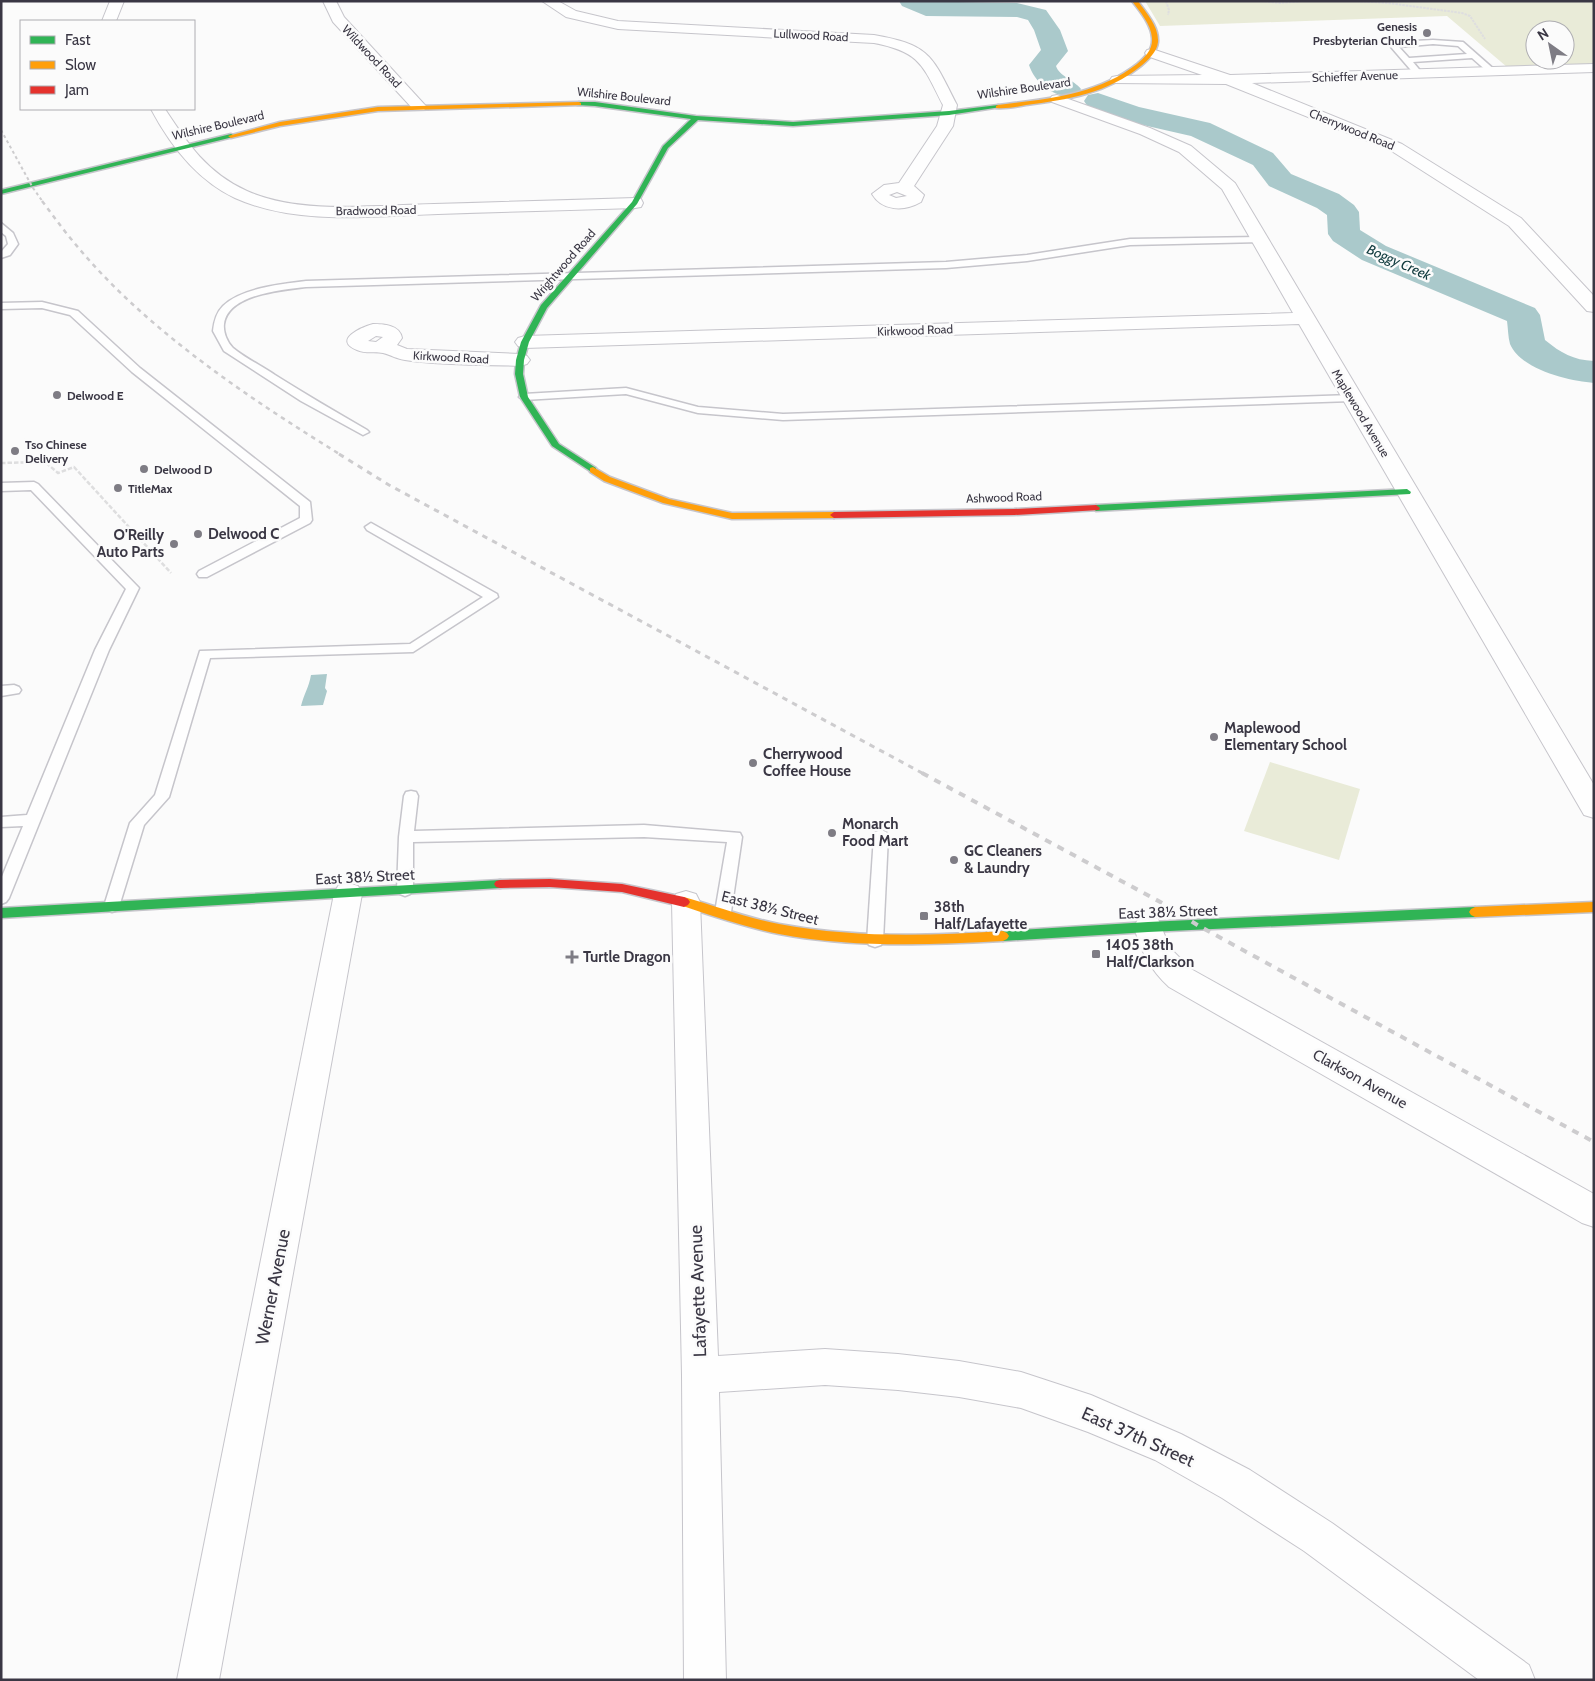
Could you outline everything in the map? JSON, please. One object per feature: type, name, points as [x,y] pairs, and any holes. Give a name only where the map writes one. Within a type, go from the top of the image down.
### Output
[{"type":"street","points":[[109,20],[117,1]]},
{"type":"street","name":"Wildwood Road","points":[[329,1],[338,18],[419,107]]},
{"type":"street","name":"Lullwood Road","points":[[548,1],[571,14],[618,25],[874,39],[905,44],[924,56],[950,105],[949,113]]},
{"type":"street","points":[[1135,1],[1154,33],[1152,53]]},
{"type":"street","name":"Wilshire Boulevard","points":[[1,192],[280,124],[338,114],[419,107],[595,104],[696,118],[793,124],[836,122],[949,113],[1057,99],[1085,92],[1117,80],[1134,70],[1152,53]]},
{"type":"street","name":"Cherrywood Road","points":[[1152,53],[1228,79],[1396,147],[1515,222],[1594,307]]},
{"type":"street","name":"Schieffer Avenue","points":[[1117,80],[1419,74],[1572,68],[1590,74]]},
{"type":"street","name":"Maplewood Avenue","points":[[1057,99],[1145,131],[1185,149],[1229,186],[1304,318],[1594,808]]},
{"type":"street","name":"Bradwood Road","points":[[159,110],[183,147],[220,184],[240,196],[268,205],[310,211],[635,203]]},
{"type":"street","points":[[904,188],[944,126],[949,113]]},
{"type":"street","name":"Wrightwood Road","points":[[523,351],[544,307],[635,203],[665,147],[696,118]]},
{"type":"street","name":"Kirkwood Road","points":[[383,346],[403,354],[418,356],[1304,318]]},
{"type":"street","points":[[523,351],[519,374],[524,397]]},
{"type":"street","name":"Ashwood Road","points":[[524,397],[556,446],[607,479],[666,501],[732,516],[1014,512],[1407,492]]},
{"type":"street","name":"East 38½ Street","points":[[1,913],[348,894],[463,885],[550,883],[622,888],[686,902],[777,929],[832,938],[874,941],[926,941],[1148,927],[1594,907]]},
{"type":"street","name":"Werner Avenue","points":[[198,1680],[348,894]]},
{"type":"street","name":"Lafayette Avenue","points":[[686,902],[700,1375],[705,1680]]},
{"type":"street","name":"Clarkson Avenue","points":[[1148,927],[1159,958],[1164,965],[1180,978],[1594,1212]]},
{"type":"street","name":"East 37th Street","points":[[700,1375],[825,1367],[898,1372],[959,1379],[1021,1390],[1091,1414],[1168,1447],[1236,1484],[1318,1537],[1514,1680]]},
{"type":"lane","points":[[1419,74],[1395,47],[1396,44],[1433,42],[1460,44],[1492,71]]},
{"type":"lane","points":[[1407,60],[1475,56]]},
{"type":"lane","points":[[1,226],[10,235],[13,244],[7,254],[1,255]]},
{"type":"lane","points":[[363,432],[306,399],[228,348],[218,331],[221,314],[229,304],[260,292],[306,284],[946,266],[1027,258],[1130,242],[1259,240]]},
{"type":"lane","points":[[1,306],[42,305],[74,313],[136,370],[306,505],[306,520],[203,574]]},
{"type":"lane","points":[[524,397],[626,391],[698,410],[783,417],[1352,398]]},
{"type":"lane","points":[[1,487],[34,486],[133,588],[102,650],[1,898]]},
{"type":"lane","points":[[112,906],[137,823],[162,797],[204,654],[413,648],[492,597],[370,527]]},
{"type":"lane","points":[[405,890],[406,837],[411,796]]},
{"type":"lane","points":[[1,822],[34,820]]},
{"type":"lane","points":[[406,837],[644,831],[735,837],[723,912]]},
{"type":"lane","points":[[874,941],[881,836]]},
{"type":"path","points":[[1261,1],[1280,3],[1303,1]]},
{"type":"path","points":[[1,463],[45,462],[58,473],[74,467],[171,573]]},
{"type":"green space","points":[[1145,1],[1594,1],[1594,65],[1575,65],[1575,20],[1525,20],[1525,67],[1507,67],[1447,16],[1160,26]]},
{"type":"green space","points":[[1270,762],[1360,789],[1339,860],[1244,831]]},
{"type":"water","points":[[327,674],[325,688],[327,691],[323,705],[301,706],[311,675]]},
{"type":"waterway","name":"Boggy Creek","points":[[911,1],[926,9],[1017,10],[1037,15],[1047,30],[1055,51],[1042,65],[1045,74],[1067,89]]},
{"type":"waterway","name":"Boggy Creek","points":[[1098,101],[1131,114],[1200,129],[1263,159],[1280,180],[1328,201],[1343,212],[1344,234],[1374,253],[1523,315],[1528,344],[1550,362],[1580,371],[1594,372]]},
{"type":"railway","points":[[1,130],[33,188],[43,202]]},
{"type":"railway","points":[[42,201],[100,272],[163,331],[233,384],[341,455]]},
{"type":"railway","points":[[339,454],[389,485],[924,774]]},
{"type":"railway","points":[[922,773],[1164,904],[1199,926],[1594,1142]]},
{"type":"traffic: fast","points":[[579,104],[595,104],[696,118],[793,124],[949,113],[998,107]]},
{"type":"traffic: fast","points":[[593,470],[556,446],[524,397],[519,374],[520,360],[525,342],[544,307],[635,203],[665,147],[696,118]]},
{"type":"traffic: fast","points":[[1,192],[231,136]]},
{"type":"traffic: fast","points":[[1096,508],[1407,492]]},
{"type":"traffic: fast","points":[[1,913],[500,884]]},
{"type":"traffic: fast","points":[[1003,936],[1148,927],[1475,912]]},
{"type":"traffic: slow","points":[[998,107],[1074,95],[1093,90],[1127,74],[1148,56],[1152,51],[1155,41],[1151,25],[1135,1]]},
{"type":"traffic: slow","points":[[231,136],[280,124],[378,109],[579,104]]},
{"type":"traffic: slow","points":[[593,470],[607,479],[666,501],[732,516],[834,515]]},
{"type":"traffic: slow","points":[[684,902],[767,926],[807,934],[835,937],[919,940],[1003,936]]},
{"type":"traffic: slow","points":[[1475,912],[1594,907]]},
{"type":"traffic: jam","points":[[834,515],[1014,512],[1096,508]]},
{"type":"traffic: jam","points":[[500,884],[550,883],[622,888],[684,902]]},
{"type":"place","name":"Genesis Presbyterian Church","points":[[1427,33]]},
{"type":"place","name":"Delwood E","points":[[57,395]]},
{"type":"place","name":"Tso Chinese Delivery","points":[[15,451]]},
{"type":"place","name":"Delwood D","points":[[144,469]]},
{"type":"place","name":"TitleMax","points":[[118,488]]},
{"type":"place","name":"Delwood C","points":[[198,534]]},
{"type":"place","name":"O'Reilly Auto Parts","points":[[174,544]]},
{"type":"place","name":"Maplewood Elementary School","points":[[1214,737]]},
{"type":"place","name":"Cherrywood Coffee House","points":[[753,763]]},
{"type":"place","name":"Monarch Food Mart","points":[[832,833]]},
{"type":"place","name":"GC Cleaners & Laundry","points":[[954,860]]},
{"type":"place","name":"38th Half/Lafayette","points":[[924,916]]},
{"type":"place","name":"1405 38th Half/Clarkson","points":[[1096,954]]},
{"type":"place","name":"Turtle Dragon","points":[[572,957]]}]
